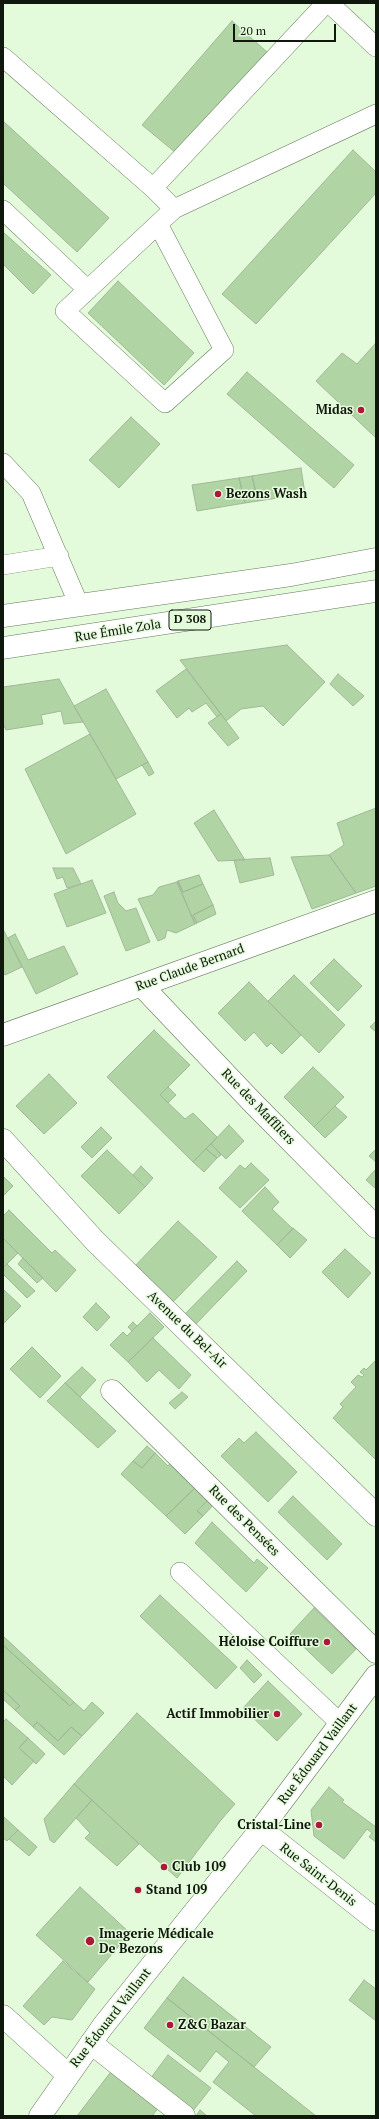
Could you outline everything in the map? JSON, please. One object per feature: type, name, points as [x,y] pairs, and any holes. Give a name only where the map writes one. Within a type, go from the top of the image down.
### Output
[{"type":"street","name":"D 308","points":[[3,616],[291,575],[376,559]]},
{"type":"street","name":"Rue Émile Zola","points":[[3,648],[376,591]]},
{"type":"street","name":"Rue Claude Bernard","points":[[3,1035],[376,901]]},
{"type":"street","name":"Rue des Maffliers","points":[[142,986],[254,1104],[376,1227]]},
{"type":"street","name":"Avenue du Bel-Air","points":[[3,1140],[95,1241],[376,1516]]},
{"type":"street","name":"Rue des Pensées","points":[[112,1391],[376,1652]]},
{"type":"street","name":"Rue Édouard Vaillant","points":[[40,2116],[91,2043],[244,1848],[261,1829],[376,1676]]},
{"type":"street","name":"Rue Saint-Denis","points":[[261,1829],[376,1920]]},
{"type":"street","points":[[3,2016],[68,2075]]},
{"type":"street","points":[[91,2043],[184,2116]]},
{"type":"lane","points":[[154,188],[327,3],[376,47]]},
{"type":"lane","points":[[3,57],[154,188],[174,209]]},
{"type":"lane","points":[[158,224],[224,350],[165,403],[65,311],[174,209],[376,114]]},
{"type":"lane","points":[[3,210],[88,290]]},
{"type":"lane","points":[[3,463],[31,493],[79,605]]},
{"type":"lane","points":[[3,565],[58,556]]},
{"type":"lane","points":[[180,1572],[340,1724]]},
{"type":"building","points":[[232,21],[267,52],[176,153],[142,125]]},
{"type":"building","points":[[3,121],[109,218],[77,252],[3,183]]},
{"type":"building","points":[[353,150],[376,172],[376,193],[256,324],[222,294]]},
{"type":"building","points":[[3,232],[51,275],[33,294],[3,264]]},
{"type":"building","points":[[118,281],[194,353],[164,385],[88,313]]},
{"type":"building","name":"Midas","points":[[375,344],[376,438],[316,381],[342,353],[357,364]]},
{"type":"building","points":[[247,372],[354,465],[334,488],[227,394]]},
{"type":"building","points":[[131,417],[160,444],[119,488],[89,460]]},
{"type":"building","name":"Bezons Wash","points":[[301,468],[305,494],[258,501],[252,476]]},
{"type":"building","points":[[252,476],[258,501],[245,503],[239,478]]},
{"type":"building","name":"Bezons Wash","points":[[239,478],[245,503],[197,511],[192,485]]},
{"type":"building","points":[[287,645],[325,682],[283,726],[263,706],[241,709],[226,721],[180,660]]},
{"type":"building","points":[[186,669],[221,714],[217,717],[206,703],[192,712],[189,708],[177,718],[156,691]]},
{"type":"building","points":[[338,674],[364,696],[353,706],[330,684]]},
{"type":"building","points":[[59,679],[83,722],[64,724],[61,711],[41,715],[43,724],[6,730],[3,724],[3,687]]},
{"type":"building","points":[[106,689],[148,762],[116,779],[74,706]]},
{"type":"building","points":[[221,714],[239,738],[228,746],[208,723]]},
{"type":"building","points":[[90,734],[136,814],[66,854],[25,769]]},
{"type":"building","points":[[148,762],[154,773],[149,776],[142,765]]},
{"type":"building","points":[[376,808],[376,886],[356,893],[329,855],[344,845],[337,823]]},
{"type":"building","points":[[214,810],[245,860],[218,861],[194,823]]},
{"type":"building","points":[[329,855],[356,893],[312,909],[291,857]]},
{"type":"building","points":[[270,858],[274,875],[240,883],[234,860]]},
{"type":"building","points":[[53,868],[73,868],[81,884],[67,888],[63,877],[57,879]]},
{"type":"building","points":[[199,875],[203,884],[183,892],[178,881]]},
{"type":"building","points":[[92,880],[106,913],[67,927],[54,894]]},
{"type":"building","points":[[178,881],[183,892],[203,884],[213,905],[193,915],[197,923],[195,924],[177,882]]},
{"type":"building","points":[[177,882],[195,924],[176,933],[167,930],[165,938],[158,941],[138,899],[153,895],[159,887]]},
{"type":"building","points":[[114,892],[118,903],[126,911],[136,908],[150,942],[126,951],[104,896]]},
{"type":"building","points":[[213,905],[216,914],[197,923],[193,915]]},
{"type":"building","points":[[3,929],[22,967],[5,975],[3,971]]},
{"type":"building","points":[[15,934],[28,960],[64,946],[78,974],[36,994],[8,938]]},
{"type":"building","points":[[334,959],[362,986],[338,1011],[310,983]]},
{"type":"building","points":[[294,975],[345,1025],[319,1053],[268,1001]]},
{"type":"building","points":[[249,982],[301,1035],[282,1054],[271,1043],[267,1047],[254,1032],[245,1041],[218,1013]]},
{"type":"building","points":[[376,1021],[376,1032],[370,1027]]},
{"type":"building","points":[[154,1030],[190,1065],[160,1095],[185,1119],[193,1113],[217,1137],[193,1162],[107,1077]]},
{"type":"building","points":[[313,1067],[344,1097],[314,1127],[284,1097]]},
{"type":"building","points":[[49,1074],[77,1103],[44,1134],[16,1106]]},
{"type":"building","points":[[168,1087],[176,1095],[168,1103],[160,1095]]},
{"type":"building","points":[[335,1106],[347,1117],[325,1138],[314,1127]]},
{"type":"building","points":[[229,1125],[244,1141],[226,1159],[211,1144]]},
{"type":"building","points":[[101,1127],[112,1138],[92,1158],[81,1147]]},
{"type":"building","points":[[211,1144],[221,1155],[217,1158],[206,1149]]},
{"type":"building","points":[[206,1149],[217,1158],[204,1172],[193,1162]]},
{"type":"building","points":[[376,1149],[376,1162],[369,1156]]},
{"type":"building","points":[[107,1150],[145,1187],[119,1214],[81,1176]]},
{"type":"building","points":[[251,1163],[269,1180],[240,1208],[219,1188],[240,1165],[245,1169]]},
{"type":"building","points":[[141,1166],[153,1178],[145,1187],[133,1175]]},
{"type":"building","points":[[376,1169],[376,1189],[366,1180]]},
{"type":"building","points":[[3,1176],[13,1186],[3,1196]]},
{"type":"building","points":[[265,1187],[279,1202],[272,1209],[293,1229],[277,1245],[242,1211]]},
{"type":"building","points":[[9,1210],[52,1253],[55,1250],[76,1270],[56,1292],[3,1238],[3,1216]]},
{"type":"building","points":[[178,1221],[217,1257],[171,1304],[134,1267]]},
{"type":"building","points":[[293,1228],[307,1240],[290,1258],[277,1245]]},
{"type":"building","points":[[3,1238],[18,1253],[3,1268]]},
{"type":"building","points":[[345,1249],[371,1273],[348,1298],[322,1272]]},
{"type":"building","points":[[23,1258],[43,1278],[37,1283],[18,1264]]},
{"type":"building","points":[[237,1261],[247,1271],[194,1326],[183,1316]]},
{"type":"building","points":[[7,1264],[35,1291],[27,1298],[3,1274],[3,1268]]},
{"type":"building","points":[[3,1289],[21,1306],[3,1324]]},
{"type":"building","points":[[96,1303],[110,1317],[97,1331],[83,1317]]},
{"type":"building","points":[[150,1313],[164,1327],[128,1362],[110,1345],[123,1332],[127,1336]]},
{"type":"building","points":[[133,1322],[137,1326],[132,1331],[128,1327]]},
{"type":"building","points":[[153,1338],[191,1375],[179,1389],[159,1370],[147,1382],[128,1362]]},
{"type":"building","points":[[32,1347],[61,1376],[40,1398],[10,1369]]},
{"type":"building","points":[[376,1360],[376,1460],[333,1418],[343,1407],[340,1404],[356,1387],[351,1382],[358,1375],[362,1377],[364,1375],[360,1372],[364,1368],[366,1370]]},
{"type":"building","points":[[82,1367],[96,1380],[80,1397],[65,1383]]},
{"type":"building","points":[[65,1383],[116,1431],[98,1448],[47,1401]]},
{"type":"building","points":[[182,1392],[188,1397],[175,1409],[169,1403]]},
{"type":"building","points":[[256,1432],[297,1472],[268,1502],[221,1456],[239,1438],[244,1443]]},
{"type":"building","points":[[147,1446],[155,1453],[142,1468],[133,1461]]},
{"type":"building","points":[[155,1453],[168,1466],[172,1461],[198,1485],[166,1516],[121,1474],[133,1461],[142,1468]]},
{"type":"building","points":[[198,1485],[212,1496],[197,1511],[203,1516],[185,1534],[166,1516]]},
{"type":"building","points":[[212,1496],[217,1501],[203,1516],[197,1511]]},
{"type":"building","points":[[293,1496],[342,1544],[327,1560],[278,1512]]},
{"type":"building","points":[[212,1522],[254,1563],[257,1559],[268,1568],[246,1592],[195,1543]]},
{"type":"building","points":[[160,1595],[237,1667],[216,1689],[140,1616]]},
{"type":"building","points":[[314,1608],[356,1649],[332,1674],[290,1634]]},
{"type":"building","points":[[3,1636],[74,1702],[70,1706],[3,1645]]},
{"type":"building","points":[[3,1645],[70,1706],[74,1702],[84,1711],[92,1702],[104,1713],[82,1736],[71,1727],[58,1741],[37,1722],[33,1727],[15,1710],[20,1706],[3,1690]]},
{"type":"building","points":[[247,1660],[262,1675],[254,1683],[240,1668]]},
{"type":"building","points":[[268,1681],[302,1714],[277,1741],[243,1708]]},
{"type":"building","points":[[3,1690],[20,1706],[15,1710],[3,1699]]},
{"type":"building","points":[[137,1713],[235,1804],[177,1878],[74,1784]]},
{"type":"building","points":[[6,1719],[28,1738],[19,1748],[34,1761],[12,1785],[3,1776],[3,1722]]},
{"type":"building","points":[[37,1722],[58,1741],[71,1727],[82,1736],[64,1755],[33,1727]]},
{"type":"building","points":[[28,1738],[45,1754],[36,1764],[19,1748]]},
{"type":"building","points":[[74,1784],[92,1800],[54,1843],[50,1840],[44,1819]]},
{"type":"building","points":[[329,1787],[344,1800],[342,1802],[376,1827],[376,1842],[369,1837],[372,1833],[367,1829],[344,1859],[314,1836],[311,1810]]},
{"type":"building","points":[[92,1800],[139,1844],[117,1866],[85,1838],[90,1833],[76,1818]]},
{"type":"building","points":[[3,1816],[18,1830],[7,1841],[3,1838]]},
{"type":"building","points":[[18,1830],[37,1847],[29,1856],[9,1839]]},
{"type":"building","points":[[80,1887],[130,1933],[88,1982],[36,1935]]},
{"type":"building","points":[[63,1961],[95,1989],[72,2020],[52,2017],[44,2025],[23,2006]]},
{"type":"building","points":[[183,1977],[271,2047],[254,2067],[167,1998]]},
{"type":"building","points":[[364,1980],[376,1989],[376,2021],[349,2000]]},
{"type":"building","points":[[167,1998],[316,2116],[256,2116],[213,2082],[229,2062],[216,2051],[200,2072],[144,2028]]},
{"type":"building","points":[[168,2055],[211,2088],[192,2112],[150,2079]]},
{"type":"building","points":[[113,2069],[160,2106],[152,2116],[77,2116]]},
{"type":"building","points":[[200,2110],[207,2116],[196,2116]]},
{"type":"place","name":"Midas","points":[[361,410]]},
{"type":"place","name":"Bezons Wash","points":[[218,494]]},
{"type":"place","name":"Héloise Coiffure","points":[[327,1642]]},
{"type":"place","name":"Actif Immobilier","points":[[277,1714]]},
{"type":"place","name":"Cristal-Line","points":[[319,1825]]},
{"type":"place","name":"Club 109","points":[[164,1867]]},
{"type":"place","name":"Stand 109","points":[[138,1890]]},
{"type":"place","name":"Imagerie Médicale De Bezons","points":[[90,1941]]},
{"type":"place","name":"Z&G Bazar","points":[[170,2025]]}]
